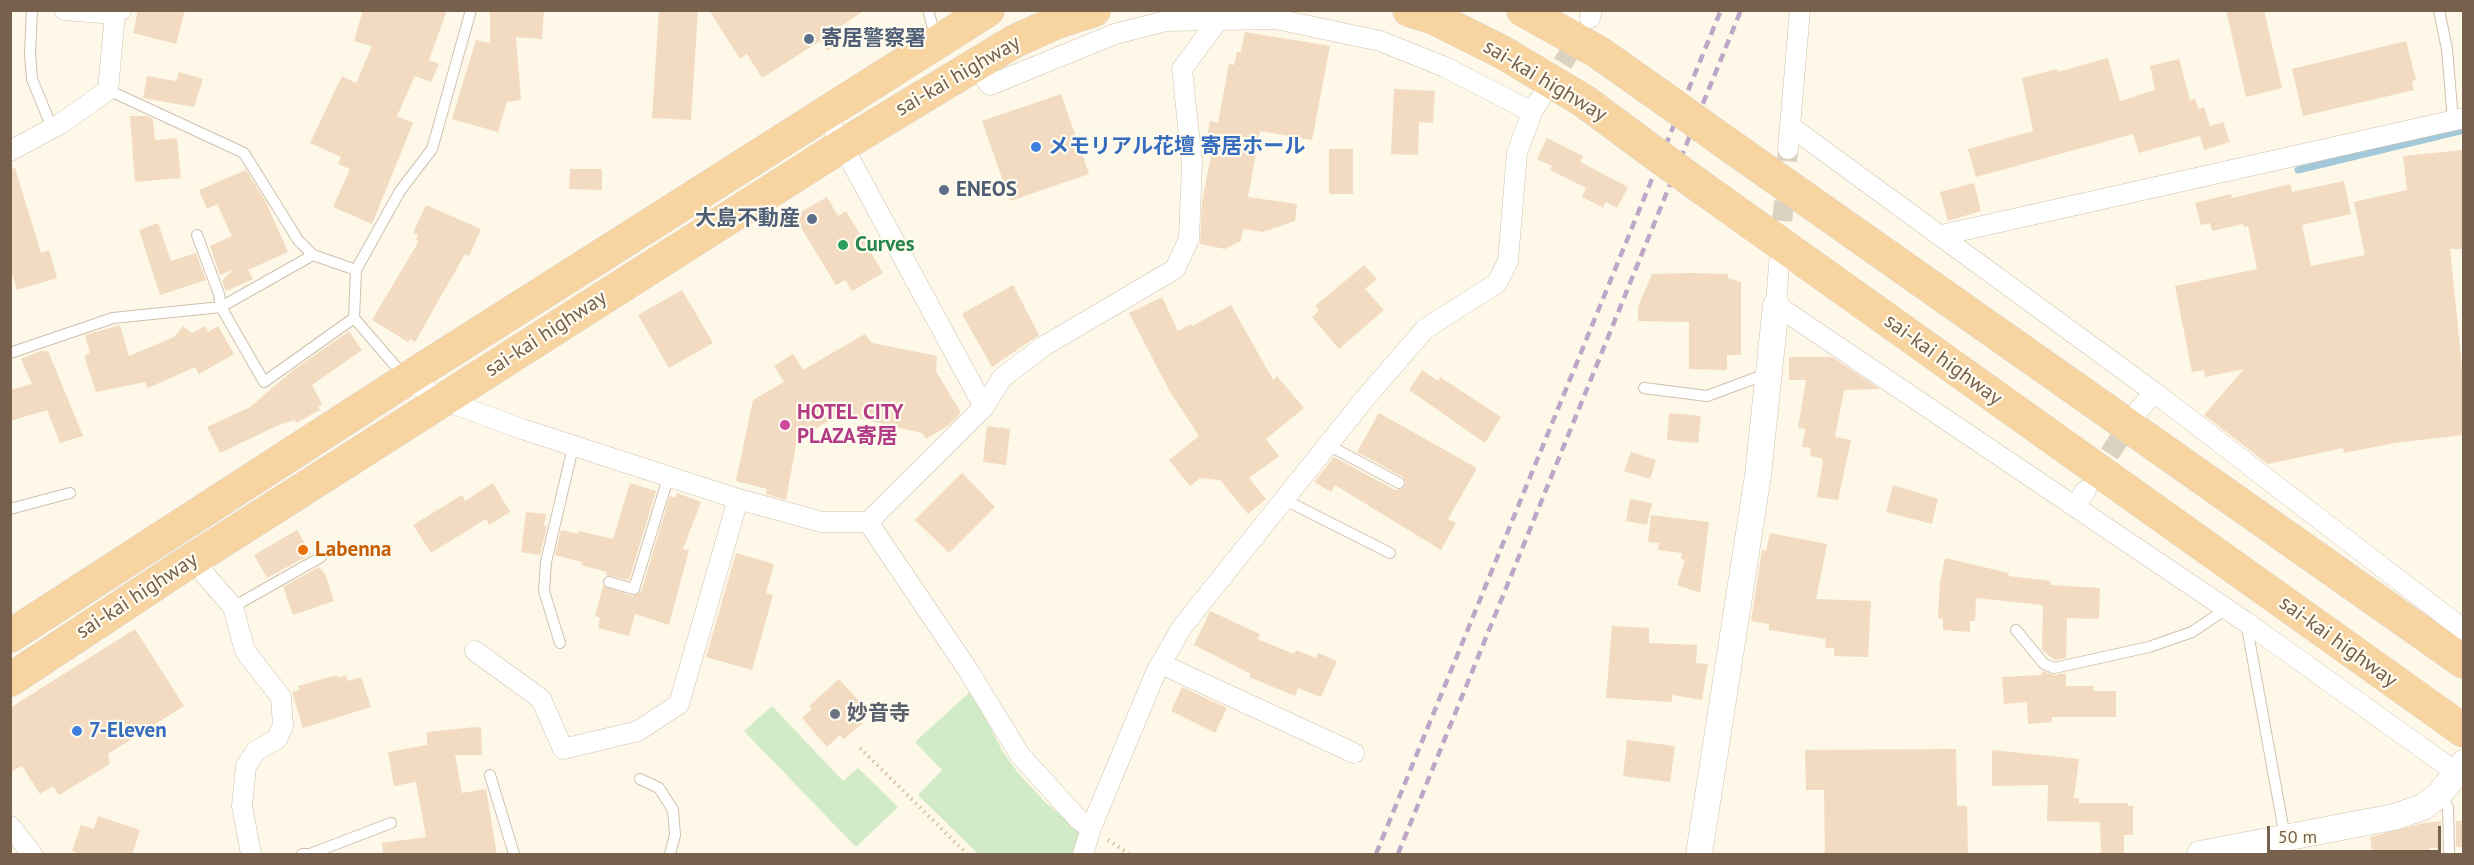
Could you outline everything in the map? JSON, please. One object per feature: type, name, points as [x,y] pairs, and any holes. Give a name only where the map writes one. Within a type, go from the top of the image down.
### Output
[{"type":"highway","name":"sai-kai highway","points":[[10,636],[407,379],[988,10]]},
{"type":"highway","name":"sai-kai highway","points":[[10,680],[443,400],[975,63],[1063,37],[1094,10]]},
{"type":"highway","points":[[1522,10],[1598,52],[2463,662]]},
{"type":"highway","points":[[1555,10],[1598,52]]},
{"type":"highway","name":"sai-kai highway","points":[[1427,13],[1502,52],[1584,101],[2463,731]]},
{"type":"street","points":[[10,150],[52,128],[108,90],[118,12],[64,10]]},
{"type":"street","points":[[1788,149],[1800,10]]},
{"type":"street","points":[[1063,37],[1115,34],[1166,21],[1220,18],[1276,19],[1380,41],[1446,67],[1532,112]]},
{"type":"street","points":[[407,379],[443,400],[573,447],[669,475],[738,499],[822,522],[868,522],[984,407],[1002,378],[1044,346],[1175,269],[1189,239],[1192,163],[1182,69],[1220,18]]},
{"type":"street","points":[[1083,855],[1091,828],[1161,664],[1182,627],[1328,445],[1425,329],[1497,283],[1508,261],[1517,153],[1532,112],[1544,93]]},
{"type":"street","points":[[826,115],[984,407]]},
{"type":"street","points":[[1942,235],[2458,119]]},
{"type":"street","points":[[1790,126],[2154,392],[2463,630]]},
{"type":"street","points":[[1699,855],[1758,475],[1779,264]]},
{"type":"street","points":[[1776,305],[2081,498],[2226,609],[2460,768],[2439,795],[2422,807],[2394,817],[2272,845],[2200,855]]},
{"type":"street","points":[[2138,411],[2154,392]]},
{"type":"street","points":[[475,651],[541,699],[563,749],[638,731],[679,704],[738,499]]},
{"type":"street","points":[[868,522],[968,670],[1020,755],[1079,820],[1091,828]]},
{"type":"street","points":[[196,558],[206,576],[233,607],[245,651],[281,697],[283,726],[277,740],[256,751],[246,766],[242,806],[250,855]]},
{"type":"street","points":[[1161,664],[1354,753]]},
{"type":"street","points":[[10,826],[32,855]]},
{"type":"lane","points":[[32,10],[32,80],[52,128]]},
{"type":"lane","points":[[407,379],[354,318],[356,270],[400,191],[432,149],[471,10]]},
{"type":"lane","points":[[928,10],[937,44]]},
{"type":"lane","points":[[2439,10],[2458,119]]},
{"type":"lane","points":[[108,90],[244,153],[298,240],[313,255],[356,270]]},
{"type":"lane","points":[[197,235],[219,294],[221,307],[264,382],[354,318]]},
{"type":"lane","points":[[10,353],[113,318],[221,307],[313,255]]},
{"type":"lane","points":[[1644,388],[1707,396],[1769,372]]},
{"type":"lane","points":[[1328,445],[1399,483]]},
{"type":"lane","points":[[560,644],[544,591],[546,562],[573,447]]},
{"type":"lane","points":[[609,582],[634,590],[669,475]]},
{"type":"lane","points":[[10,509],[70,493]]},
{"type":"lane","points":[[1284,499],[1390,553]]},
{"type":"lane","points":[[233,607],[321,557]]},
{"type":"lane","points":[[2016,630],[2044,664],[2054,668],[2149,647],[2192,632],[2226,609]]},
{"type":"lane","points":[[2246,622],[2272,845]]},
{"type":"lane","points":[[490,775],[514,855]]},
{"type":"lane","points":[[640,779],[659,788],[673,810],[675,835],[670,855]]},
{"type":"lane","points":[[2439,795],[2448,807],[2449,855]]},
{"type":"lane","points":[[302,855],[391,823]]},
{"type":"path","points":[[860,748],[967,855]]},
{"type":"green space","points":[[971,691],[1003,752],[1018,773],[1045,802],[1082,833],[1074,854],[978,854],[918,795],[942,770],[915,742]]},
{"type":"green space","points":[[772,706],[843,781],[858,768],[898,807],[856,847],[744,731]]},
{"type":"building","points":[[138,10],[185,10],[176,44],[133,33]]},
{"type":"building","points":[[363,10],[447,10],[429,60],[439,64],[431,82],[415,76],[397,116],[413,123],[372,224],[333,207],[350,169],[338,164],[341,157],[310,143],[342,76],[356,83],[372,46],[354,41]]},
{"type":"building","points":[[490,10],[544,10],[542,39],[516,37],[521,100],[507,102],[498,132],[452,119],[476,40],[490,43]]},
{"type":"building","points":[[659,10],[698,10],[691,120],[652,118]]},
{"type":"building","points":[[709,10],[865,10],[837,29],[844,40],[827,51],[820,41],[762,78],[747,54],[740,59]]},
{"type":"building","points":[[2226,10],[2264,10],[2282,88],[2246,97]]},
{"type":"building","points":[[1245,32],[1330,46],[1312,140],[1260,131],[1248,197],[1297,204],[1295,221],[1263,232],[1243,229],[1241,241],[1225,249],[1200,244],[1202,202],[1211,155],[1204,154],[1210,121],[1218,123],[1229,64],[1234,65],[1237,52],[1241,52]]},
{"type":"building","points":[[2406,41],[2416,80],[2412,81],[2414,90],[2303,116],[2292,69]]},
{"type":"building","points":[[2108,58],[2120,101],[2155,90],[2150,66],[2179,59],[2190,100],[2195,99],[2199,109],[2204,107],[2210,126],[2223,122],[2230,142],[2204,150],[2200,136],[2139,153],[2133,134],[1976,177],[1968,149],[2033,131],[2022,78],[2057,69],[2058,72]]},
{"type":"building","points":[[179,72],[203,79],[194,107],[143,98],[147,76],[176,81]]},
{"type":"building","points":[[1394,89],[1435,91],[1433,123],[1419,122],[1418,155],[1391,154]]},
{"type":"building","name":"メモリアル花壇 寄居ホール","points":[[1061,94],[1089,174],[1010,201],[982,121]]},
{"type":"building","points":[[130,116],[146,116],[153,119],[155,140],[177,138],[181,178],[135,182]]},
{"type":"building","points":[[1547,138],[1583,156],[1580,162],[1628,187],[1617,208],[1606,202],[1603,208],[1582,197],[1586,188],[1550,170],[1552,166],[1537,159]]},
{"type":"building","points":[[1329,149],[1353,149],[1353,194],[1329,194]]},
{"type":"building","points":[[2463,150],[2463,249],[2450,249],[2463,376],[2463,435],[2395,443],[2344,453],[2343,448],[2268,464],[2204,415],[2244,369],[2205,377],[2204,370],[2192,372],[2175,286],[2257,269],[2248,226],[2244,227],[2243,224],[2212,231],[2210,223],[2201,225],[2195,203],[2231,194],[2232,198],[2290,184],[2292,192],[2344,181],[2351,214],[2302,225],[2311,266],[2365,255],[2354,202],[2407,190],[2403,156]]},
{"type":"building","points":[[15,168],[41,253],[49,250],[57,278],[17,290],[10,267],[10,169]]},
{"type":"building","points":[[570,169],[602,169],[602,190],[569,189]]},
{"type":"building","points":[[246,170],[266,202],[288,252],[248,270],[253,279],[226,291],[222,281],[232,270],[220,275],[210,246],[232,236],[217,204],[207,209],[199,190]]},
{"type":"building","points":[[1974,183],[1981,211],[1948,221],[1940,192]]},
{"type":"building","points":[[827,197],[838,216],[846,211],[883,273],[852,291],[845,280],[836,285],[794,216]]},
{"type":"building","points":[[426,205],[481,229],[469,256],[465,254],[415,342],[410,339],[408,342],[372,320],[419,241],[416,240],[418,235],[413,233]]},
{"type":"building","points":[[158,223],[171,261],[196,253],[206,280],[160,295],[139,230]]},
{"type":"building","points":[[1364,265],[1377,279],[1365,289],[1384,310],[1339,349],[1312,317],[1319,310],[1315,306]]},
{"type":"building","points":[[1652,274],[1728,274],[1728,278],[1741,282],[1741,355],[1727,355],[1727,370],[1689,369],[1689,322],[1638,321],[1638,307]]},
{"type":"building","points":[[1013,285],[1039,335],[992,367],[962,314]]},
{"type":"building","points":[[682,290],[713,343],[669,368],[638,315]]},
{"type":"building","points":[[1162,297],[1178,331],[1231,305],[1273,380],[1277,376],[1304,408],[1266,439],[1279,456],[1249,478],[1266,499],[1248,514],[1220,480],[1200,478],[1190,486],[1169,460],[1199,436],[1170,392],[1129,313]]},
{"type":"building","points":[[120,325],[129,356],[174,337],[183,326],[192,333],[205,326],[208,332],[218,326],[234,354],[199,374],[195,367],[148,388],[145,382],[96,392],[85,359],[86,354],[90,353],[85,335]]},
{"type":"building","points":[[349,331],[362,350],[312,385],[322,404],[318,407],[320,410],[296,423],[295,420],[281,424],[220,453],[207,427],[250,407],[292,371]]},
{"type":"building","name":"HOTEL CITY PLAZA寄居","points":[[865,334],[872,343],[937,356],[936,371],[961,413],[949,425],[926,439],[922,433],[840,414],[797,440],[786,500],[766,494],[767,489],[736,481],[753,400],[784,382],[774,366],[793,354],[803,370]]},
{"type":"building","points":[[41,351],[48,351],[83,436],[60,443],[47,410],[10,421],[10,390],[32,384],[21,359]]},
{"type":"building","points":[[1789,357],[1832,357],[1880,389],[1844,390],[1835,437],[1851,440],[1838,500],[1817,497],[1823,461],[1821,458],[1810,456],[1811,448],[1802,447],[1805,429],[1798,428],[1806,380],[1789,380]]},
{"type":"building","points":[[1422,370],[1438,381],[1440,377],[1501,417],[1485,443],[1409,390]]},
{"type":"building","points":[[1379,413],[1475,467],[1476,470],[1448,519],[1456,523],[1441,550],[1335,485],[1331,492],[1314,482],[1334,457],[1395,490],[1403,489],[1406,483],[1403,477],[1357,452]]},
{"type":"building","points":[[1669,413],[1701,416],[1698,443],[1667,440]]},
{"type":"building","points":[[987,426],[1010,429],[1006,465],[983,462]]},
{"type":"building","points":[[1631,452],[1656,460],[1650,479],[1624,471]]},
{"type":"building","points":[[962,473],[995,507],[949,553],[915,520]]},
{"type":"building","points":[[493,483],[510,512],[489,525],[486,519],[431,553],[413,525],[462,495],[465,501]]},
{"type":"building","points":[[630,483],[656,491],[629,580],[606,575],[607,572],[581,565],[582,562],[555,555],[561,530],[579,534],[579,531],[613,539]]},
{"type":"building","points":[[1893,485],[1938,499],[1932,524],[1886,512]]},
{"type":"building","points":[[677,493],[701,502],[683,549],[689,550],[669,625],[635,614],[629,636],[598,628],[600,618],[595,616],[603,586],[633,596],[641,592],[670,496],[675,498]]},
{"type":"building","points":[[1630,499],[1652,503],[1647,525],[1626,521]]},
{"type":"building","points":[[526,512],[546,514],[544,526],[547,526],[540,555],[521,552]]},
{"type":"building","points":[[1651,515],[1709,522],[1700,593],[1677,585],[1685,560],[1681,559],[1682,553],[1658,550],[1659,543],[1648,542]]},
{"type":"building","points":[[297,530],[311,554],[267,578],[254,555]]},
{"type":"building","points":[[1770,533],[1827,544],[1816,599],[1871,601],[1868,657],[1834,656],[1834,648],[1825,648],[1826,639],[1769,630],[1769,624],[1751,621],[1762,550],[1766,551]]},
{"type":"building","points":[[736,553],[774,564],[766,593],[773,595],[752,670],[706,657]]},
{"type":"building","points":[[1945,558],[2009,573],[2008,576],[2051,581],[2050,585],[2100,588],[2099,619],[2067,618],[2066,658],[2055,660],[2042,650],[2043,605],[1976,598],[1975,621],[1970,621],[1970,632],[1943,630],[1943,619],[1938,618],[1940,582]]},
{"type":"building","points":[[319,567],[325,574],[334,601],[293,615],[283,587]]},
{"type":"building","points":[[1210,611],[1260,634],[1257,639],[1294,654],[1296,650],[1316,658],[1318,653],[1337,661],[1321,697],[1298,688],[1295,696],[1249,677],[1251,674],[1194,645]]},
{"type":"building","points":[[1612,626],[1649,628],[1649,643],[1697,645],[1696,663],[1708,664],[1702,700],[1672,695],[1672,702],[1606,698]]},
{"type":"building","name":"7-Eleven","points":[[135,629],[184,706],[108,754],[110,764],[59,795],[53,786],[40,794],[22,766],[10,772],[10,708]]},
{"type":"building","points":[[2042,671],[2055,675],[2066,673],[2066,686],[2093,686],[2093,691],[2116,691],[2116,717],[2052,717],[2052,722],[2028,724],[2027,702],[2004,704],[2002,677],[2042,675]]},
{"type":"building","points":[[337,675],[338,678],[346,675],[348,681],[361,677],[371,707],[303,728],[292,692],[300,690],[298,686]]},
{"type":"building","name":"妙音寺","points":[[839,679],[868,711],[859,719],[863,723],[844,739],[840,735],[827,747],[802,718],[812,709],[809,706]]},
{"type":"building","points":[[1182,687],[1227,708],[1215,733],[1171,711]]},
{"type":"building","points":[[481,728],[482,755],[455,755],[462,793],[486,789],[497,855],[383,855],[382,843],[426,837],[416,782],[394,786],[388,752],[427,745],[427,732]]},
{"type":"building","points":[[1627,740],[1675,746],[1670,782],[1623,776]]},
{"type":"building","points":[[1956,749],[1957,806],[1967,806],[1968,855],[1825,854],[1824,790],[1806,790],[1805,750]]},
{"type":"building","points":[[1992,750],[2079,759],[2074,798],[2079,798],[2079,803],[2128,803],[2128,806],[2133,806],[2133,835],[2124,835],[2124,855],[2101,855],[2100,822],[2047,821],[2048,785],[1992,786]]},
{"type":"building","points":[[98,816],[140,830],[132,855],[83,855],[72,851],[81,825],[94,829]]},
{"type":"building","points":[[2441,821],[2441,848],[2429,848],[2429,854],[2410,854],[2410,850],[2378,855],[2372,852],[2370,837]]},
{"type":"building","points":[[2456,821],[2463,821],[2463,847],[2456,847]]},
{"type":"waterway","points":[[2298,170],[2464,130]]},
{"type":"tunnel","points":[[1547,89],[1582,32]]},
{"type":"tunnel","points":[[1780,251],[1788,149]]},
{"type":"tunnel","points":[[2093,479],[2133,418]]},
{"type":"railway","points":[[1376,854],[1721,10]]},
{"type":"railway","points":[[1398,854],[1741,10]]},
{"type":"place","name":"寄居警察署","points":[[809,39]]},
{"type":"place","name":"メモリアル花壇 寄居ホール","points":[[1036,147]]},
{"type":"place","name":"ENEOS","points":[[944,190]]},
{"type":"place","name":"大島不動産","points":[[812,219]]},
{"type":"place","name":"Curves","points":[[843,245]]},
{"type":"place","name":"HOTEL CITY PLAZA寄居","points":[[785,425]]},
{"type":"place","name":"Labenna","points":[[303,550]]},
{"type":"place","name":"妙音寺","points":[[835,714]]},
{"type":"place","name":"7-Eleven","points":[[77,731]]}]
